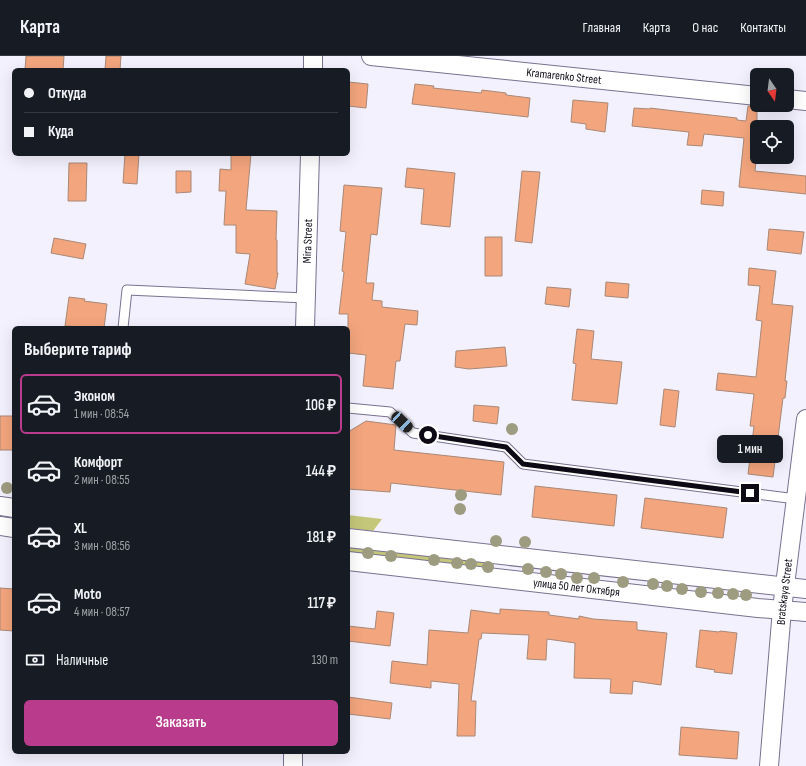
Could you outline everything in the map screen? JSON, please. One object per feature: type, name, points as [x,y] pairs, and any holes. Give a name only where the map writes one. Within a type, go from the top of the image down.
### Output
[{"type":"street","points":[[313,56],[313,68]]},
{"type":"street","name":"Kramarenko Street","points":[[371,56],[750,95]]},
{"type":"street","points":[[794,100],[806,101]]},
{"type":"street","name":"Mira Street","points":[[305,326],[310,156]]},
{"type":"street","name":"Bratskaya Street","points":[[769,766],[782,609],[806,419]]},
{"type":"street","points":[[0,506],[12,508]]},
{"type":"street","points":[[0,526],[12,528]]},
{"type":"street","name":"улица 50 лет Октября","points":[[350,538],[806,588]]},
{"type":"street","name":"улица 50 лет Октября","points":[[350,561],[758,608],[806,612]]},
{"type":"street","points":[[293,754],[293,766]]},
{"type":"lane","points":[[123,326],[127,290],[306,298]]},
{"type":"lane","points":[[350,408],[390,412],[413,433],[506,447],[523,464],[796,499]]},
{"type":"green space","points":[[350,515],[382,519],[373,531],[350,528]]},
{"type":"green space","points":[[350,545],[494,561],[493,572],[350,554]]},
{"type":"building","points":[[26,56],[64,56],[63,68],[25,68]]},
{"type":"building","points":[[106,56],[121,56],[120,68],[105,68]]},
{"type":"building","points":[[350,82],[368,84],[366,108],[350,106]]},
{"type":"building","points":[[415,84],[434,86],[433,88],[481,93],[482,90],[530,98],[528,117],[412,104]]},
{"type":"building","points":[[573,100],[608,103],[605,132],[586,129],[586,124],[571,122]]},
{"type":"building","points":[[748,106],[750,106],[750,112],[757,112],[757,120],[750,120],[750,164],[756,164],[755,171],[806,176],[806,194],[739,187],[744,138],[704,134],[702,146],[687,145],[689,132],[632,126],[634,108],[650,108],[737,118],[737,120],[746,121]]},
{"type":"building","points":[[125,156],[139,156],[137,184],[123,183]]},
{"type":"building","points":[[231,156],[251,156],[246,210],[277,211],[276,240],[278,273],[275,289],[245,284],[250,254],[236,253],[236,225],[224,225],[226,191],[219,191],[220,169],[231,170]]},
{"type":"building","points":[[69,163],[87,163],[86,201],[68,201]]},
{"type":"building","points":[[407,168],[455,173],[450,227],[421,224],[424,189],[405,187]]},
{"type":"building","points":[[176,171],[191,171],[191,192],[176,193]]},
{"type":"building","points":[[522,171],[540,172],[532,243],[515,241]]},
{"type":"building","points":[[344,185],[382,188],[377,235],[371,234],[366,283],[374,283],[372,300],[382,301],[382,307],[418,311],[417,325],[405,324],[400,361],[396,361],[393,389],[363,386],[366,355],[350,353],[350,326],[348,326],[348,314],[339,314],[344,272],[342,271],[346,232],[340,231]]},
{"type":"building","points":[[702,190],[724,192],[723,206],[701,204]]},
{"type":"building","points":[[769,229],[804,232],[801,254],[767,250]]},
{"type":"building","points":[[485,237],[502,237],[502,276],[485,276]]},
{"type":"building","points":[[54,238],[86,244],[83,259],[51,253]]},
{"type":"building","points":[[749,268],[776,271],[772,304],[793,306],[785,381],[787,381],[785,398],[783,398],[773,477],[748,474],[754,426],[750,426],[754,394],[716,390],[718,373],[756,377],[762,321],[756,320],[760,286],[748,285]]},
{"type":"building","points":[[606,282],[629,284],[628,298],[605,296]]},
{"type":"building","points":[[547,287],[571,289],[569,307],[545,304]]},
{"type":"building","points":[[69,297],[85,299],[84,301],[107,304],[104,326],[65,326]]},
{"type":"building","points":[[577,329],[594,331],[591,359],[622,362],[617,404],[572,400],[576,364],[573,363]]},
{"type":"building","points":[[505,347],[507,366],[469,369],[455,367],[456,351]]},
{"type":"building","points":[[664,389],[679,391],[675,427],[660,425]]},
{"type":"building","points":[[474,405],[499,407],[497,424],[473,421]]},
{"type":"building","points":[[0,416],[12,416],[12,450],[0,450]]},
{"type":"building","points":[[366,421],[396,425],[394,450],[504,462],[501,495],[391,483],[390,492],[350,489],[350,431]]},
{"type":"building","points":[[535,486],[617,495],[614,526],[532,517]]},
{"type":"building","points":[[645,498],[727,508],[723,538],[641,528]]},
{"type":"building","points":[[0,588],[12,589],[12,631],[0,630]]},
{"type":"building","points":[[500,609],[549,612],[549,615],[579,619],[579,616],[593,619],[637,622],[637,630],[667,633],[661,685],[633,681],[632,694],[610,693],[611,679],[574,678],[575,643],[547,639],[546,660],[527,659],[529,635],[482,633],[481,639],[479,639],[471,701],[476,701],[475,736],[457,736],[459,684],[431,681],[431,688],[390,683],[392,661],[427,665],[429,630],[468,633],[471,610],[500,614]]},
{"type":"building","points":[[377,611],[394,613],[390,646],[350,641],[350,626],[375,629]]},
{"type":"building","points":[[700,630],[737,633],[732,674],[714,672],[715,670],[696,667]]},
{"type":"building","points":[[350,697],[392,703],[390,719],[350,714]]},
{"type":"building","points":[[681,727],[739,732],[737,759],[679,755]]},
{"type":"route","points":[[428,435],[506,447],[523,464],[750,493]]}]
